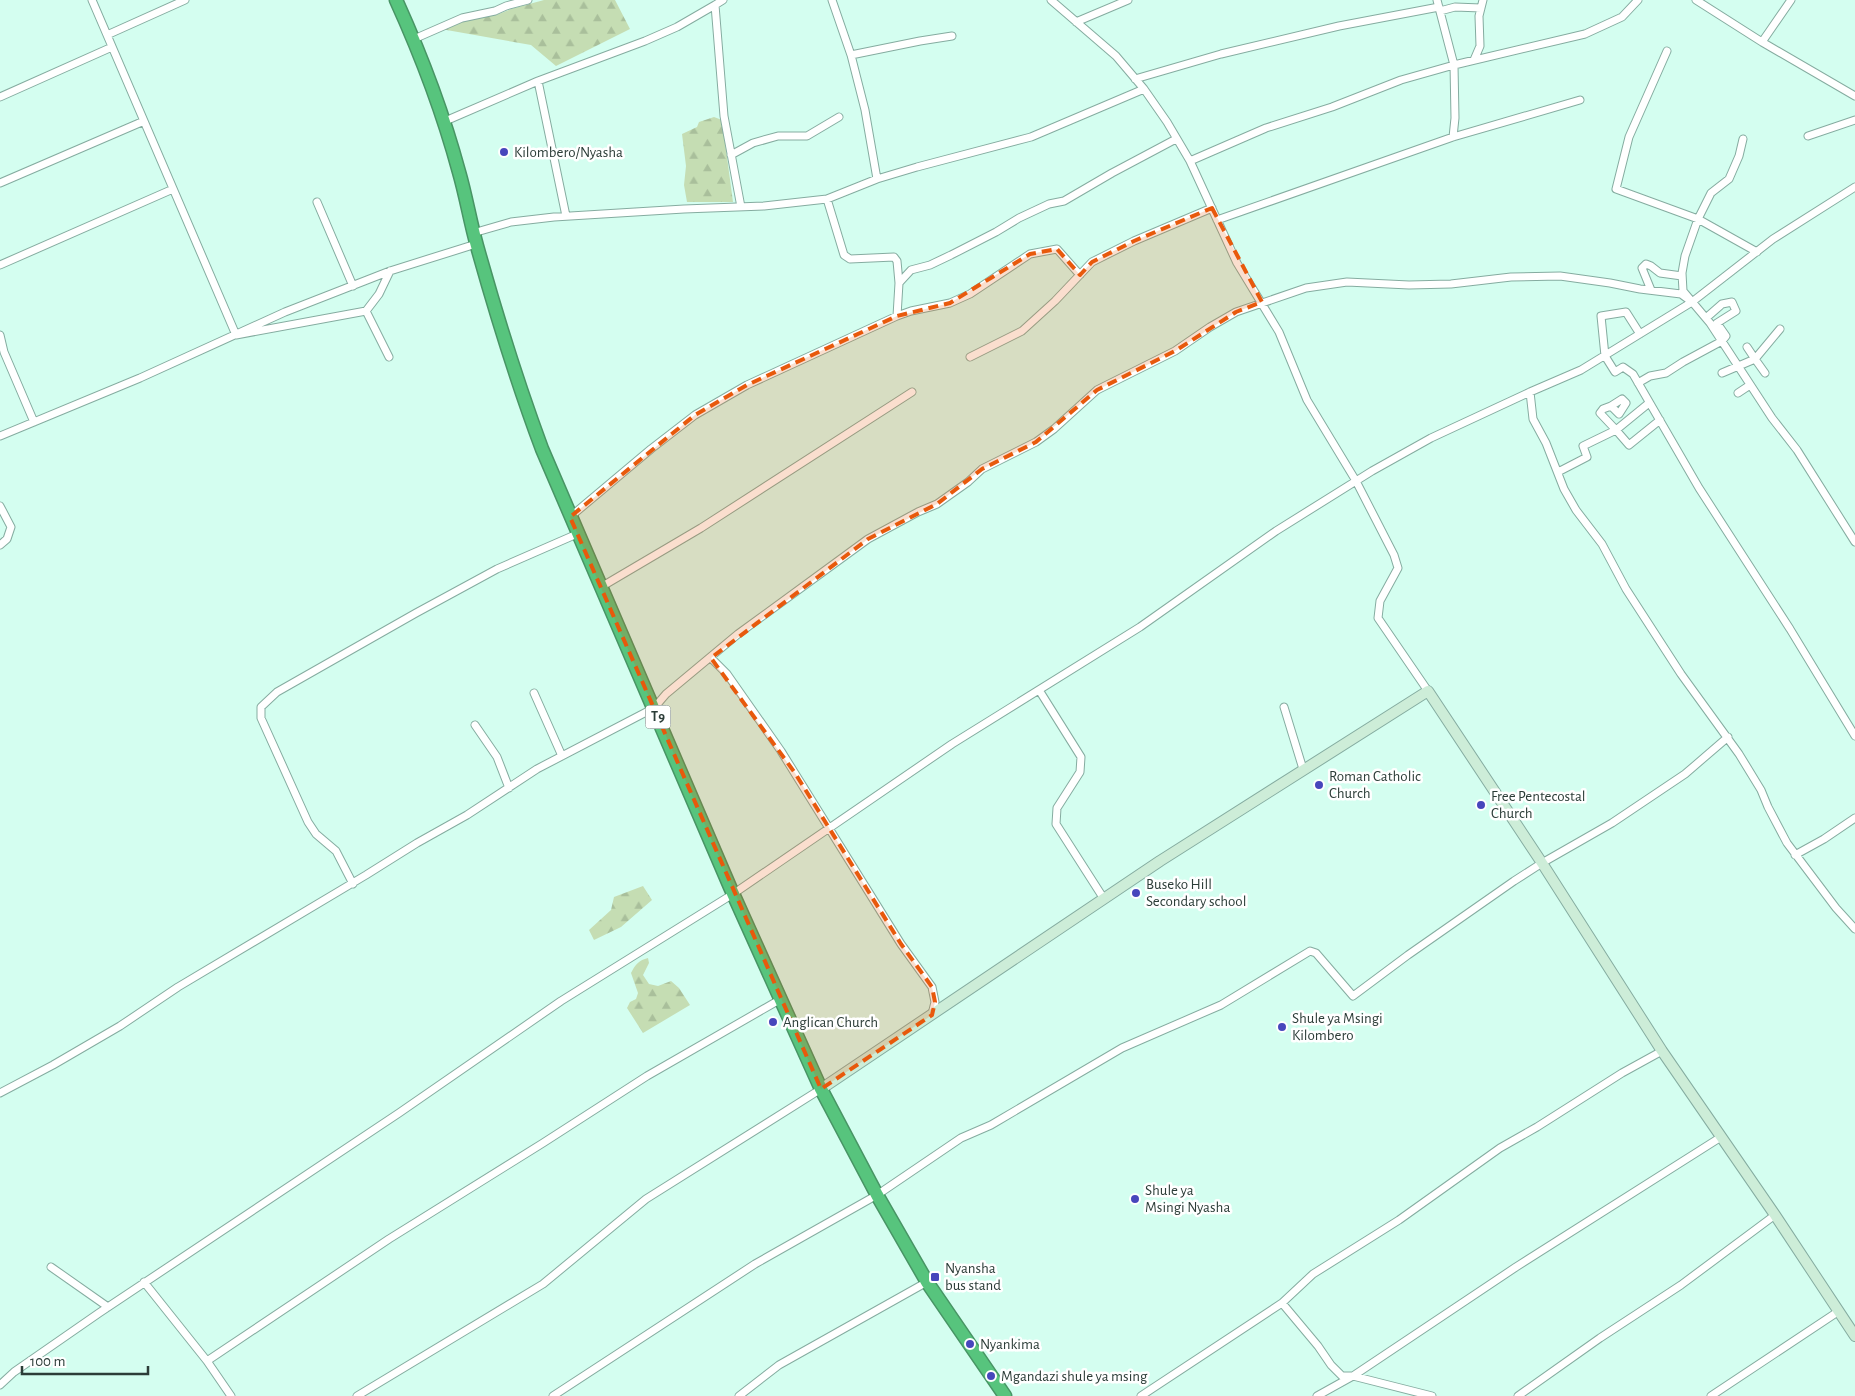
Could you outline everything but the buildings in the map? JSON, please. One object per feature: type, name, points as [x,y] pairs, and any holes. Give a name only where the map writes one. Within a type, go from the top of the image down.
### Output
[{"type":"highway","name":"T9","points":[[396,0],[414,39],[443,122],[459,172],[475,238],[516,378],[542,449],[733,894],[821,1089],[877,1195],[927,1282],[1001,1395]]},
{"type":"street","points":[[92,0],[236,335]]},
{"type":"street","points":[[107,35],[185,0]]},
{"type":"street","points":[[414,39],[462,18],[495,11],[528,0]]},
{"type":"street","points":[[443,122],[538,81],[645,41],[677,27],[723,0]]},
{"type":"street","points":[[832,0],[851,56],[865,110],[878,179]]},
{"type":"street","points":[[1051,0],[1116,56],[1167,122],[1190,161],[1237,262],[1279,332],[1307,400],[1356,481],[1394,555],[1398,568],[1380,602],[1378,618],[1542,863],[1662,1051],[1775,1215],[1855,1336]]},
{"type":"street","points":[[1076,22],[1128,0]]},
{"type":"street","points":[[1190,161],[1266,128],[1332,107],[1401,80],[1474,60],[1585,34],[1622,17],[1638,0]]},
{"type":"street","points":[[1696,0],[1762,42],[1855,96]]},
{"type":"street","points":[[1762,42],[1791,0]]},
{"type":"street","points":[[1135,79],[1221,54],[1339,26],[1439,6],[1455,7],[1482,4],[1479,16],[1480,46],[1474,60]]},
{"type":"street","points":[[715,5],[724,116],[741,207]]},
{"type":"street","points":[[1439,6],[1454,65],[1455,118],[1453,137]]},
{"type":"street","points":[[851,56],[911,42],[952,36]]},
{"type":"street","points":[[0,97],[112,48]]},
{"type":"street","points":[[1667,51],[1628,137],[1616,190],[1698,219],[1757,252]]},
{"type":"street","points":[[538,81],[566,216]]},
{"type":"street","points":[[0,436],[140,378],[285,312],[390,272],[511,222],[566,216],[741,207],[827,199],[878,179],[1031,136],[1144,90]]},
{"type":"street","points":[[1217,220],[1453,137],[1580,100]]},
{"type":"street","points":[[731,155],[753,143],[778,136],[808,136],[839,117]]},
{"type":"street","points":[[1808,136],[1855,120]]},
{"type":"street","points":[[0,183],[144,121]]},
{"type":"street","points":[[899,282],[911,270],[930,265],[951,255],[1049,204],[1064,201],[1176,139]]},
{"type":"street","points":[[1743,139],[1739,156],[1729,179],[1712,193],[1698,219],[1686,256],[1682,276],[1683,291],[1706,318],[1772,418],[1797,450],[1855,542]]},
{"type":"street","points":[[0,1384],[14,1372],[144,1282],[391,1118],[562,1001],[733,894],[946,748],[1140,626],[1245,552],[1372,471],[1431,438],[1581,370],[1605,356],[1692,302],[1773,239],[1855,187]]},
{"type":"street","points":[[0,265],[173,189]]},
{"type":"street","points":[[827,199],[844,255],[850,259],[894,257],[897,261],[899,282],[896,316]]},
{"type":"street","points":[[317,202],[353,286]]},
{"type":"street","points":[[970,358],[1022,331],[1055,301],[1092,262],[1134,241],[1212,208]]},
{"type":"street","points":[[570,518],[651,449],[695,415],[747,386],[896,316],[950,303],[970,294],[1030,254],[1057,249],[1080,275]]},
{"type":"street","points":[[1651,290],[1642,268],[1646,264],[1660,273],[1682,276]]},
{"type":"street","points":[[236,335],[366,310],[379,294],[390,272]]},
{"type":"street","points":[[0,1093],[120,1026],[178,987],[352,884],[537,769],[654,708],[666,694],[738,634],[868,539],[937,504],[968,482],[982,469],[1036,442],[1054,429],[1097,390],[1175,351],[1236,312],[1306,288],[1347,282],[1409,285],[1451,284],[1511,277],[1560,276],[1681,294],[1692,302]]},
{"type":"street","points":[[1638,383],[1650,376],[1666,373],[1722,342],[1726,336],[1717,323],[1736,311],[1732,302],[1722,304],[1706,318]]},
{"type":"street","points":[[366,310],[389,357]]},
{"type":"street","points":[[1640,334],[1626,312],[1601,316],[1605,356],[1615,372],[1623,367],[1633,374],[1699,488],[1790,629],[1855,736]]},
{"type":"street","points":[[1722,373],[1737,365],[1755,359],[1780,329]]},
{"type":"street","points":[[0,335],[4,352],[34,422]]},
{"type":"street","points":[[1747,347],[1764,373]]},
{"type":"street","points":[[1738,393],[1750,385]]},
{"type":"street","points":[[600,587],[701,528],[912,392]]},
{"type":"street","points":[[1530,392],[1533,419],[1546,443],[1564,489],[1576,510],[1602,544],[1626,589],[1662,646],[1728,737],[1762,790],[1779,830],[1836,908],[1855,929]]},
{"type":"street","points":[[1558,472],[1587,457],[1583,446],[1616,430],[1650,403]]},
{"type":"street","points":[[1611,406],[1603,409],[1600,413],[1629,445],[1660,420]]},
{"type":"street","points":[[0,506],[11,527],[7,539],[0,545]]},
{"type":"street","points":[[352,884],[336,851],[316,834],[308,822],[261,718],[261,707],[277,692],[416,612],[497,569],[578,534]]},
{"type":"street","points":[[711,658],[726,674],[781,751],[901,944],[932,987],[935,1002],[932,1015]]},
{"type":"street","points":[[1039,690],[1081,757],[1080,772],[1057,808],[1056,824],[1104,899]]},
{"type":"street","points":[[357,1396],[543,1284],[646,1199],[821,1089],[1104,899],[1303,769],[1428,691]]},
{"type":"street","points":[[534,694],[562,756]]},
{"type":"street","points":[[1284,707],[1303,769]]},
{"type":"street","points":[[475,725],[497,757],[509,788]]},
{"type":"street","points":[[553,1396],[755,1264],[877,1195],[961,1138],[991,1125],[1122,1048],[1220,1005],[1310,951],[1316,953],[1353,996],[1408,955],[1542,863],[1612,823],[1678,779],[1728,737]]},
{"type":"street","points":[[1796,855],[1855,818]]},
{"type":"street","points":[[207,1361],[389,1239],[647,1076],[781,999]]},
{"type":"street","points":[[1140,1396],[1282,1303],[1313,1274],[1399,1220],[1500,1148],[1622,1073],[1662,1051]]},
{"type":"street","points":[[1317,1396],[1353,1376],[1516,1267],[1721,1137]]},
{"type":"street","points":[[1518,1396],[1600,1338],[1681,1285],[1775,1215]]},
{"type":"street","points":[[51,1267],[108,1307]]},
{"type":"street","points":[[144,1282],[207,1361],[231,1396]]},
{"type":"street","points":[[739,1396],[779,1364],[927,1282]]},
{"type":"street","points":[[1282,1303],[1318,1346],[1331,1365],[1342,1376],[1353,1376],[1432,1396]]},
{"type":"street","points":[[1711,1396],[1839,1311]]},
{"type":"highlighted area","points":[[1212,208],[1262,302],[1236,312],[1175,351],[1097,390],[1036,442],[982,469],[937,504],[868,539],[711,658],[795,773],[901,944],[932,987],[935,1002],[932,1015],[821,1089],[570,517],[695,415],[747,385],[897,316],[950,303],[1030,254],[1057,249],[1080,275],[1092,262],[1134,241]]},
{"type":"green space","points":[[544,0],[615,0],[630,29],[556,66],[531,45],[441,29],[474,17],[499,14]]},
{"type":"green space","points":[[714,117],[722,120],[733,202],[687,202],[684,185],[686,166],[682,134],[697,127],[699,122]]},
{"type":"green space","points":[[643,886],[652,900],[621,927],[594,940],[589,930],[611,910],[614,897]]},
{"type":"green space","points":[[648,958],[649,963],[643,975],[649,984],[658,986],[671,981],[679,988],[690,1005],[643,1033],[627,1008],[630,1002],[636,999],[638,993],[631,973],[638,963]]},
{"type":"place","name":"Kilombero/Nyasha","points":[[504,152]]},
{"type":"place","name":"Roman Catholic Church","points":[[1319,785]]},
{"type":"place","name":"Free Pentecostal Church","points":[[1481,805]]},
{"type":"place","name":"Buseko Hill Secondary school","points":[[1136,893]]},
{"type":"place","name":"Anglican Church","points":[[773,1022]]},
{"type":"place","name":"Shule ya Msingi Kilombero","points":[[1282,1027]]},
{"type":"place","name":"Shule ya Msingi Nyasha","points":[[1135,1199]]},
{"type":"place","name":"Nyansha bus stand","points":[[935,1277]]},
{"type":"place","name":"Nyankima","points":[[970,1344]]},
{"type":"place","name":"Mgandazi shule ya msing","points":[[991,1376]]}]
